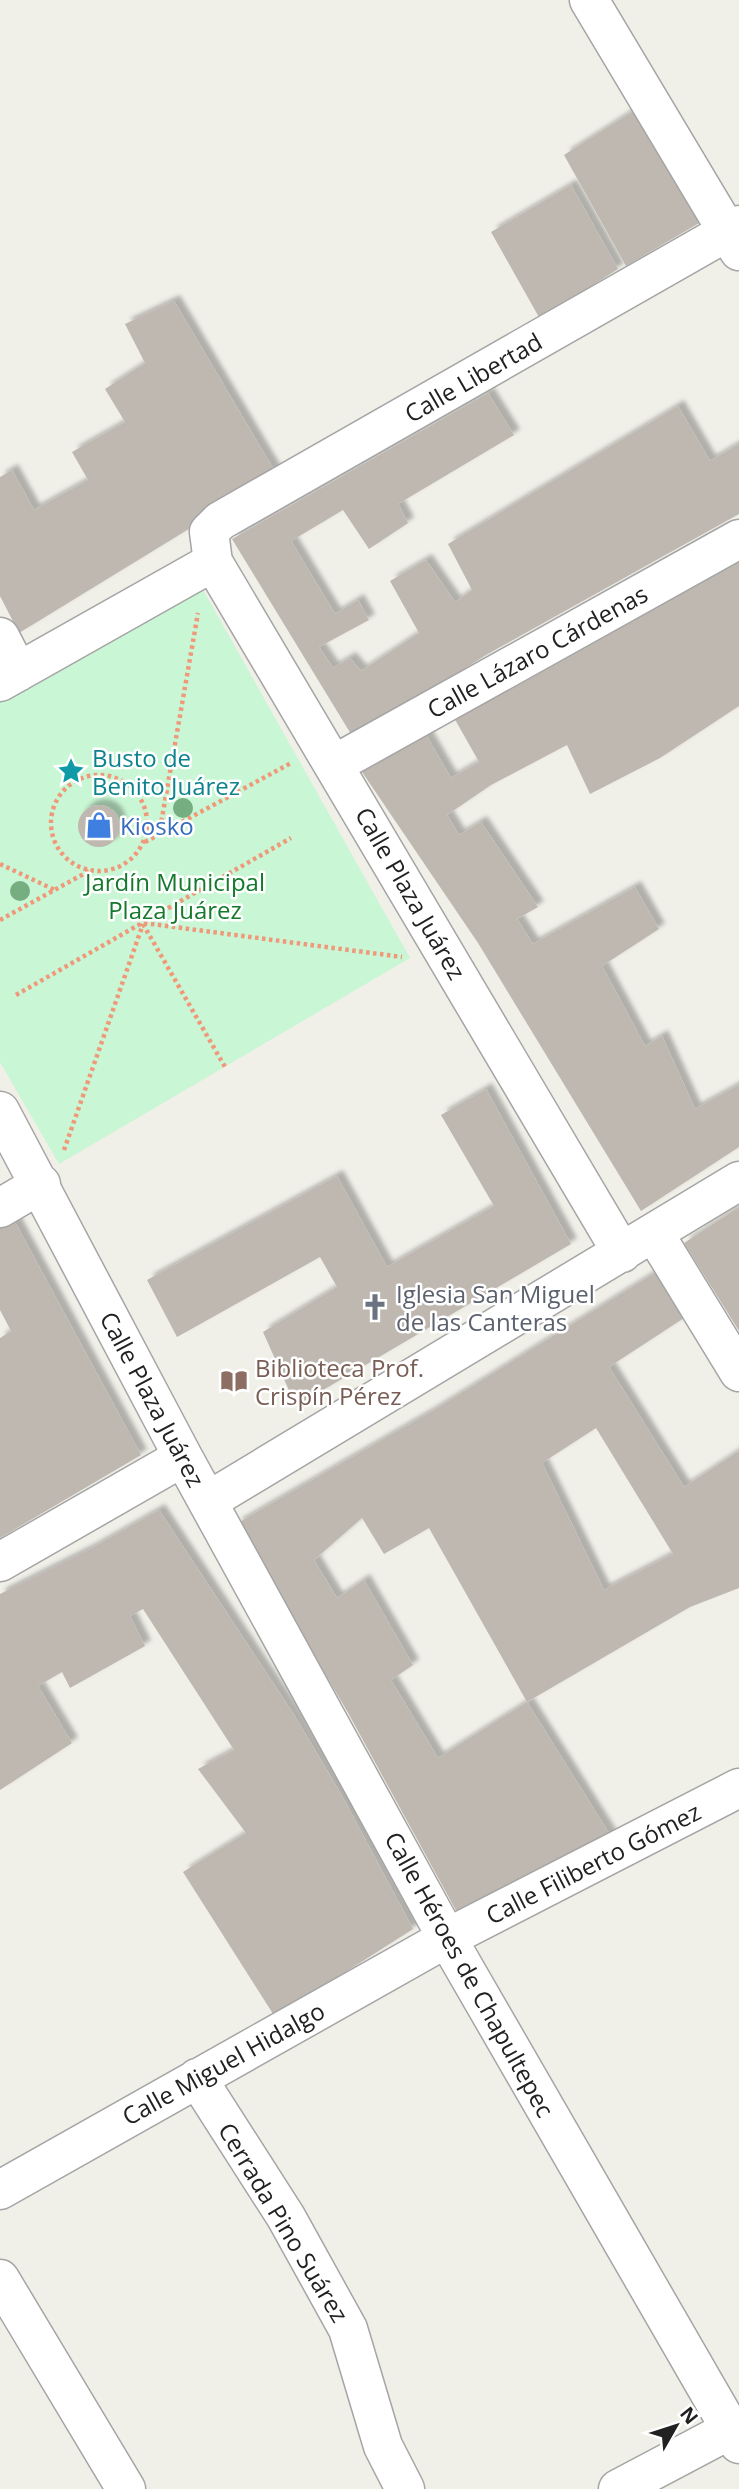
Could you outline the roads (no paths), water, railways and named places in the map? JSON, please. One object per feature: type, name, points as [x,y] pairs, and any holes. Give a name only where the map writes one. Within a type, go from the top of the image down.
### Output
[{"type":"street","points":[[589,0],[735,236]]},
{"type":"street","name":"Calle Libertad","points":[[9,677],[211,547],[220,521],[735,236]]},
{"type":"street","name":"Calle Lázaro Cárdenas","points":[[316,762],[739,539]]},
{"type":"street","name":"Calle Plaza Juárez","points":[[211,547],[316,762],[638,1243],[739,1373]]},
{"type":"street","points":[[0,637],[9,677]]},
{"type":"street","name":"Calle Plaza Juárez","points":[[0,1111],[208,1501]]},
{"type":"street","points":[[208,1501],[739,1181]]},
{"type":"street","points":[[0,1208],[41,1184]]},
{"type":"street","points":[[0,1562],[183,1457]]},
{"type":"street","name":"Calle Héroes de Chapultepec","points":[[208,1501],[447,1938],[736,2433]]},
{"type":"street","name":"Calle Filiberto Gómez","points":[[447,1938],[739,1788]]},
{"type":"street","name":"Calle Miguel Hidalgo","points":[[0,2190],[447,1938]]},
{"type":"street","name":"Cerrada Pino Suárez","points":[[197,2078],[286,2217],[348,2329],[383,2446],[405,2489]]},
{"type":"street","points":[[0,2279],[126,2489]]},
{"type":"street","points":[[618,2489],[736,2433]]},
{"type":"place","name":"Busto de Benito Juárez","points":[[71,771]]},
{"type":"place","name":"Kiosko","points":[[99,825]]},
{"type":"place","name":"Iglesia San Miguel de las Canteras","points":[[375,1307]]},
{"type":"place","name":"Biblioteca Prof. Crispín Pérez","points":[[234,1381]]},
{"type":"park label","name":"Jardín Municipal Plaza Juárez","points":[[175,895]]}]
